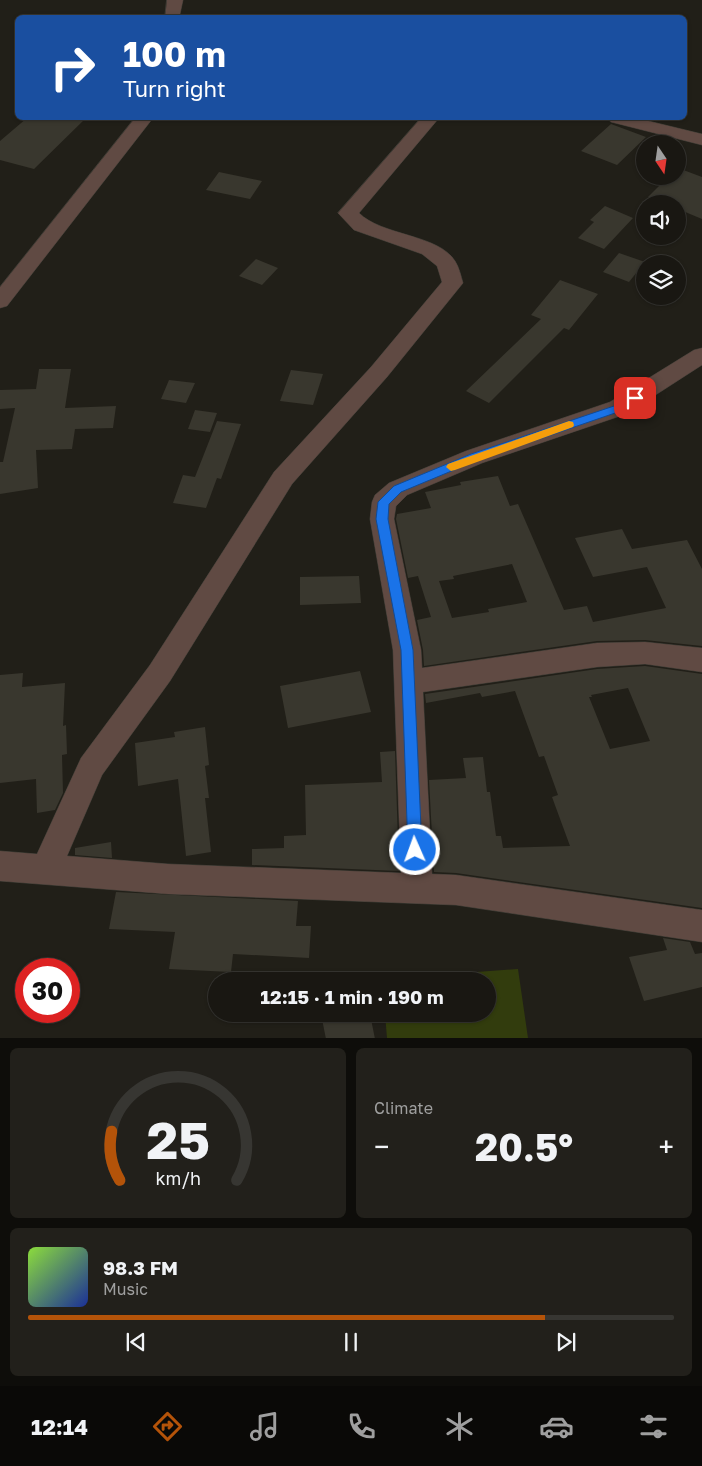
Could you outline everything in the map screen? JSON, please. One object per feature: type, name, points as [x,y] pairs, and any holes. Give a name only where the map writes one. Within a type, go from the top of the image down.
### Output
[{"type":"street","points":[[172,15],[176,0]]},
{"type":"street","points":[[0,301],[142,120]]},
{"type":"street","points":[[46,869],[91,767],[160,673],[283,478],[379,372],[453,283],[446,263],[429,250],[361,226],[348,214],[428,120]]},
{"type":"street","points":[[625,120],[702,140]]},
{"type":"street","points":[[417,889],[407,650],[382,519],[384,502],[398,489],[474,457],[618,408],[702,355]]},
{"type":"street","points":[[409,682],[597,655],[645,653],[702,660]]},
{"type":"street","points":[[0,866],[168,879],[456,890],[702,926]]},
{"type":"green space","points":[[518,969],[528,1038],[387,1038],[386,1022],[496,1022],[496,972],[477,972]]},
{"type":"building","points":[[25,120],[84,120],[34,169],[0,160],[0,141]]},
{"type":"building","points":[[611,124],[641,135],[636,135],[636,147],[617,165],[581,151]]},
{"type":"building","points":[[686,171],[702,177],[702,219],[686,212],[686,195],[650,195],[660,185],[686,185]]},
{"type":"building","points":[[219,172],[262,181],[250,199],[206,190]]},
{"type":"building","points":[[605,206],[633,218],[604,249],[578,238],[594,222],[590,220]]},
{"type":"building","points":[[619,253],[636,259],[636,273],[629,282],[603,272]]},
{"type":"building","points":[[256,259],[278,268],[262,285],[239,276]]},
{"type":"building","points":[[560,280],[598,294],[569,330],[564,328],[489,403],[466,391],[541,319],[531,315]]},
{"type":"building","points":[[39,369],[71,369],[65,408],[116,406],[113,428],[75,429],[72,449],[36,450],[38,488],[0,494],[0,462],[3,462],[15,408],[0,409],[0,390],[36,389]]},
{"type":"building","points":[[291,370],[323,374],[313,405],[280,401]]},
{"type":"building","points":[[169,380],[195,383],[186,403],[161,399]]},
{"type":"building","points":[[195,410],[217,413],[210,432],[188,429]]},
{"type":"building","points":[[217,421],[241,424],[221,479],[217,478],[206,508],[173,503],[183,475],[195,477]]},
{"type":"building","points":[[498,476],[510,506],[518,504],[564,610],[587,606],[593,622],[666,608],[647,567],[593,577],[575,538],[622,529],[632,549],[687,540],[702,569],[702,646],[645,640],[597,641],[424,666],[417,620],[431,617],[418,576],[408,578],[396,519],[397,514],[431,508],[425,492],[461,485],[460,482]],"holes":[[[512,564],[527,602],[488,609],[489,612],[452,618],[439,581],[454,579],[453,576]]]},
{"type":"building","points":[[359,576],[361,603],[300,605],[300,577]]},
{"type":"building","points":[[645,666],[702,674],[702,908],[456,873],[434,872],[429,780],[466,778],[463,758],[483,757],[487,792],[490,792],[496,836],[501,836],[503,848],[570,846],[552,797],[558,795],[544,756],[539,757],[515,691],[482,697],[480,693],[426,703],[425,694],[597,669]],"holes":[[[628,688],[650,741],[610,749],[589,697]]]},
{"type":"building","points":[[360,671],[371,712],[288,728],[280,686]]},
{"type":"building","points":[[23,673],[22,687],[65,683],[63,726],[66,725],[67,754],[62,755],[63,793],[55,810],[37,813],[36,779],[0,783],[0,675]]},
{"type":"building","points":[[205,727],[209,765],[205,766],[209,798],[205,798],[211,852],[186,856],[178,779],[138,786],[135,743],[175,737],[174,732]]},
{"type":"building","points":[[395,751],[399,871],[252,865],[252,849],[284,848],[284,836],[306,835],[305,785],[382,782],[380,752]]},
{"type":"building","points":[[111,842],[112,858],[75,855],[75,848]]},
{"type":"building","points":[[116,892],[298,901],[296,926],[311,926],[309,958],[233,954],[231,972],[169,969],[175,932],[109,929]]},
{"type":"building","points":[[663,938],[690,942],[695,954],[702,953],[702,987],[644,1001],[629,957],[667,950]]},
{"type":"building","points":[[323,1022],[372,1022],[375,1038],[326,1038]]},
{"type":"slow traffic","points":[[451,467],[474,457],[569,425]]},
{"type":"route","points":[[415,850],[407,650],[382,519],[384,502],[398,489],[474,457],[618,408],[635,398]]}]
